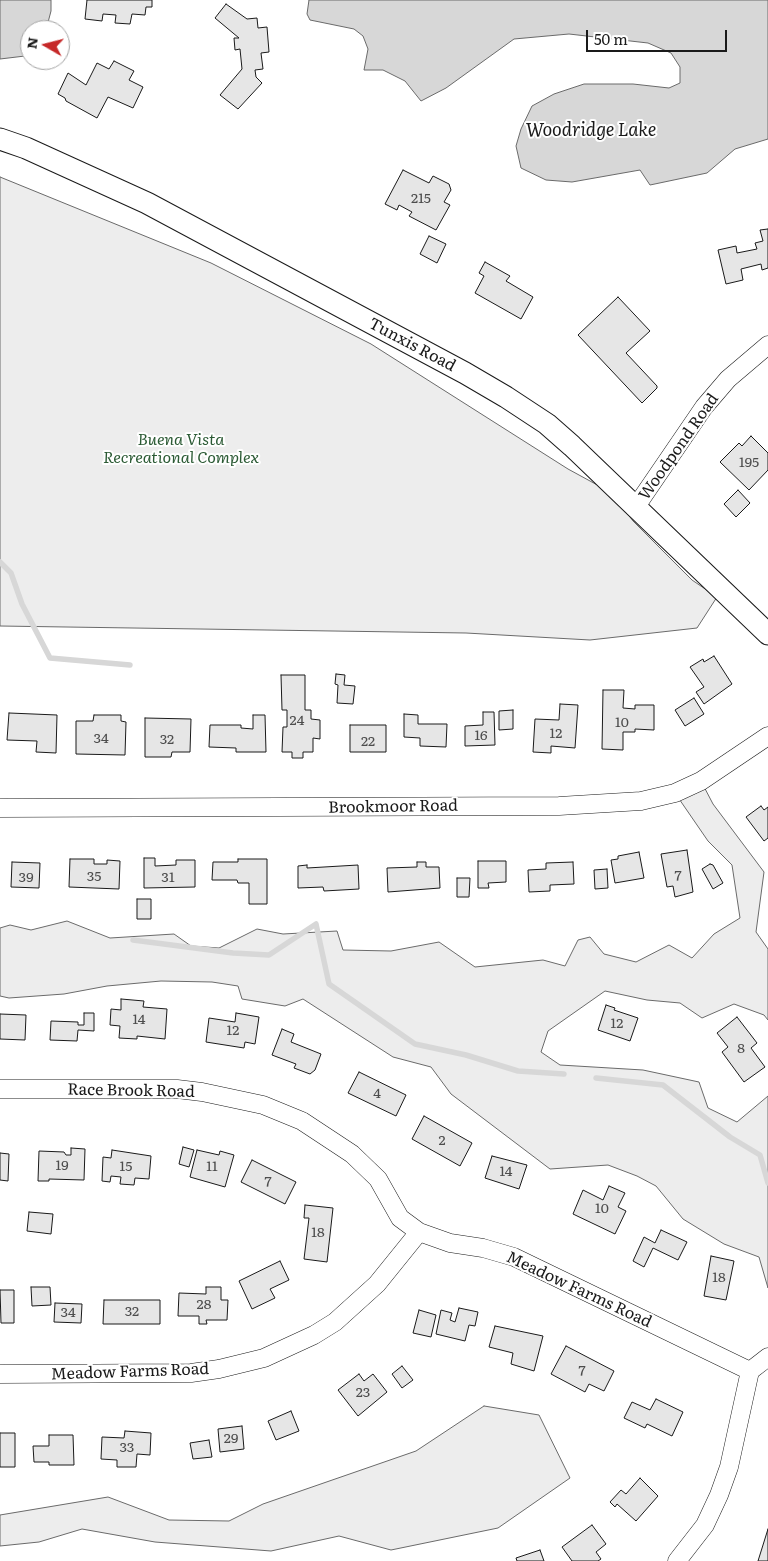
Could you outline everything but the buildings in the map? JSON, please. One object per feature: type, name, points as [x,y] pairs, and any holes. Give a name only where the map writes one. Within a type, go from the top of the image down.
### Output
[{"type":"street","name":"Tunxis Road","points":[[0,139],[26,148],[141,200],[464,373],[547,424],[768,634]]},
{"type":"street","name":"Woodpond Road","points":[[635,508],[704,407],[728,379],[768,346]]},
{"type":"street","name":"Brookmoor Road","points":[[0,808],[539,806],[642,802],[675,793],[701,781],[768,736]]},
{"type":"street","name":"Race Brook Road","points":[[0,1089],[177,1089],[202,1092],[263,1106],[302,1121],[352,1154],[378,1179],[400,1218],[419,1232]]},
{"type":"street","name":"Meadow Farms Road","points":[[0,1374],[191,1372],[219,1369],[264,1358],[314,1334],[341,1317],[377,1284],[419,1232],[450,1243],[483,1248],[514,1257],[750,1371]]},
{"type":"street","points":[[677,1561],[705,1525],[722,1488],[750,1371],[768,1357]]},
{"type":"shaded area","name":"Buena Vista Recreational Complex","points":[[0,177],[211,263],[371,344],[568,469],[612,493],[633,521],[692,580],[717,597],[697,628],[590,640],[466,633],[0,626]]},
{"type":"shaded area","points":[[701,781],[713,804],[764,872],[756,932],[768,949],[768,1020],[764,1015],[734,1004],[702,1018],[680,1003],[647,1000],[605,991],[548,1031],[541,1052],[560,1065],[643,1070],[699,1082],[708,1108],[737,1122],[768,1096],[768,1288],[759,1257],[724,1244],[683,1219],[656,1186],[637,1176],[608,1165],[550,1169],[451,1094],[431,1067],[393,1057],[303,999],[285,1006],[242,999],[238,986],[212,982],[161,981],[107,986],[64,994],[9,998],[0,996],[0,928],[10,925],[31,930],[67,921],[110,938],[174,934],[191,946],[219,948],[257,929],[283,934],[337,931],[343,950],[391,951],[439,942],[475,967],[543,960],[565,966],[578,940],[590,937],[604,954],[636,962],[669,945],[692,958],[714,934],[740,918],[732,865],[708,841],[675,793]]},
{"type":"shaded area","points":[[484,1406],[539,1415],[570,1478],[498,1528],[391,1550],[339,1536],[271,1551],[155,1542],[82,1529],[39,1542],[0,1546],[0,1515],[108,1497],[169,1520],[229,1521],[263,1504],[416,1451]]},
{"type":"water","points":[[0,0],[51,0],[49,20],[20,20],[20,57],[0,59]]},
{"type":"water","name":"Woodridge Lake","points":[[309,0],[768,0],[768,139],[735,149],[707,173],[650,185],[640,170],[572,182],[546,180],[521,168],[516,146],[521,129],[532,106],[554,94],[584,84],[633,84],[669,88],[680,83],[680,67],[671,53],[648,43],[569,34],[514,39],[446,88],[421,101],[405,81],[383,70],[364,70],[368,49],[363,36],[354,29],[310,20],[307,14]]},
{"type":"waterway","points":[[0,562],[11,573],[22,604],[50,658],[130,665]]},
{"type":"waterway","points":[[133,940],[233,953],[269,955],[316,924],[329,984],[415,1044],[466,1055],[518,1071],[564,1074]]},
{"type":"waterway","points":[[596,1078],[663,1085],[730,1137],[760,1155],[768,1183]]}]
